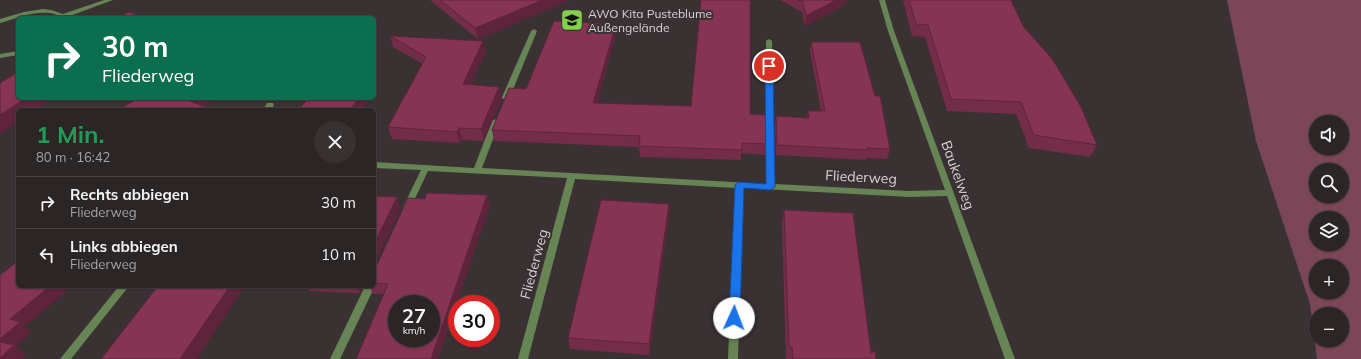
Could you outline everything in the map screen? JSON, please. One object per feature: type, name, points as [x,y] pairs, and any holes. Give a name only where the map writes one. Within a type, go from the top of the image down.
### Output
[{"type":"street","points":[[68,16],[110,0]]},
{"type":"street","name":"Baukelweg","points":[[882,0],[889,26],[1010,359]]},
{"type":"street","points":[[16,16],[43,11],[56,12],[63,16]]},
{"type":"street","points":[[0,21],[16,16]]},
{"type":"street","points":[[504,103],[534,31]]},
{"type":"street","points":[[769,41],[770,187]]},
{"type":"street","points":[[0,56],[16,53]]},
{"type":"street","points":[[477,170],[498,117]]},
{"type":"street","name":"Fliederweg","points":[[376,165],[909,194],[950,193]]},
{"type":"street","points":[[403,215],[426,168]]},
{"type":"street","name":"Fliederweg","points":[[523,359],[572,176]]},
{"type":"street","points":[[733,359],[739,185]]},
{"type":"street","points":[[65,359],[122,288]]},
{"type":"street","points":[[335,359],[369,288]]},
{"type":"shaded area","points":[[1227,0],[1361,0],[1361,359],[1317,359],[1315,347],[1349,347],[1349,307],[1310,307],[1256,141]]},
{"type":"building","points":[[440,0],[543,0],[475,28]]},
{"type":"building","points":[[701,0],[750,0],[750,114],[766,115],[766,144],[742,143],[742,150],[639,146],[640,136],[492,130],[509,88],[526,89],[554,21],[616,24],[593,103],[691,106]]},
{"type":"building","points":[[799,0],[836,0],[806,16],[803,2]]},
{"type":"building","points":[[909,0],[1011,0],[1023,26],[1053,60],[1081,107],[1097,145],[1034,135],[1021,102],[951,99],[928,25],[916,24]]},
{"type":"building","points":[[129,12],[138,16],[121,16]]},
{"type":"building","points":[[390,36],[483,41],[463,84],[499,87],[481,129],[459,128],[457,132],[388,127],[426,57]]},
{"type":"building","points":[[811,42],[860,42],[875,96],[880,96],[890,149],[867,148],[867,150],[777,145],[776,116],[809,118],[808,111],[825,111]]},
{"type":"building","points":[[16,73],[16,100],[23,100],[0,115],[0,83]]},
{"type":"building","points":[[135,100],[188,100],[206,108],[121,108]]},
{"type":"building","points":[[306,100],[357,100],[351,108],[300,108]]},
{"type":"building","points":[[427,193],[487,195],[453,295],[448,295],[448,309],[440,333],[440,295],[388,295],[388,347],[435,347],[431,359],[356,359],[388,284],[376,283],[376,267],[408,198],[425,199]]},
{"type":"building","points":[[376,196],[397,197],[376,240]]},
{"type":"building","points":[[601,200],[669,204],[649,344],[568,338]]},
{"type":"building","points":[[784,210],[853,213],[871,353],[875,351],[876,359],[793,359],[792,347],[789,347]]},
{"type":"building","points":[[16,263],[16,288],[48,288],[10,319],[20,322],[0,339],[0,275]]},
{"type":"building","points":[[156,288],[229,288],[180,359],[101,359]]},
{"type":"building","points":[[0,342],[14,345],[0,358]]},
{"type":"place","name":"AWO Kita Pusteblume Außengelände","points":[[572,20]]},
{"type":"route","points":[[734,318],[739,185],[770,187],[769,66]]}]
